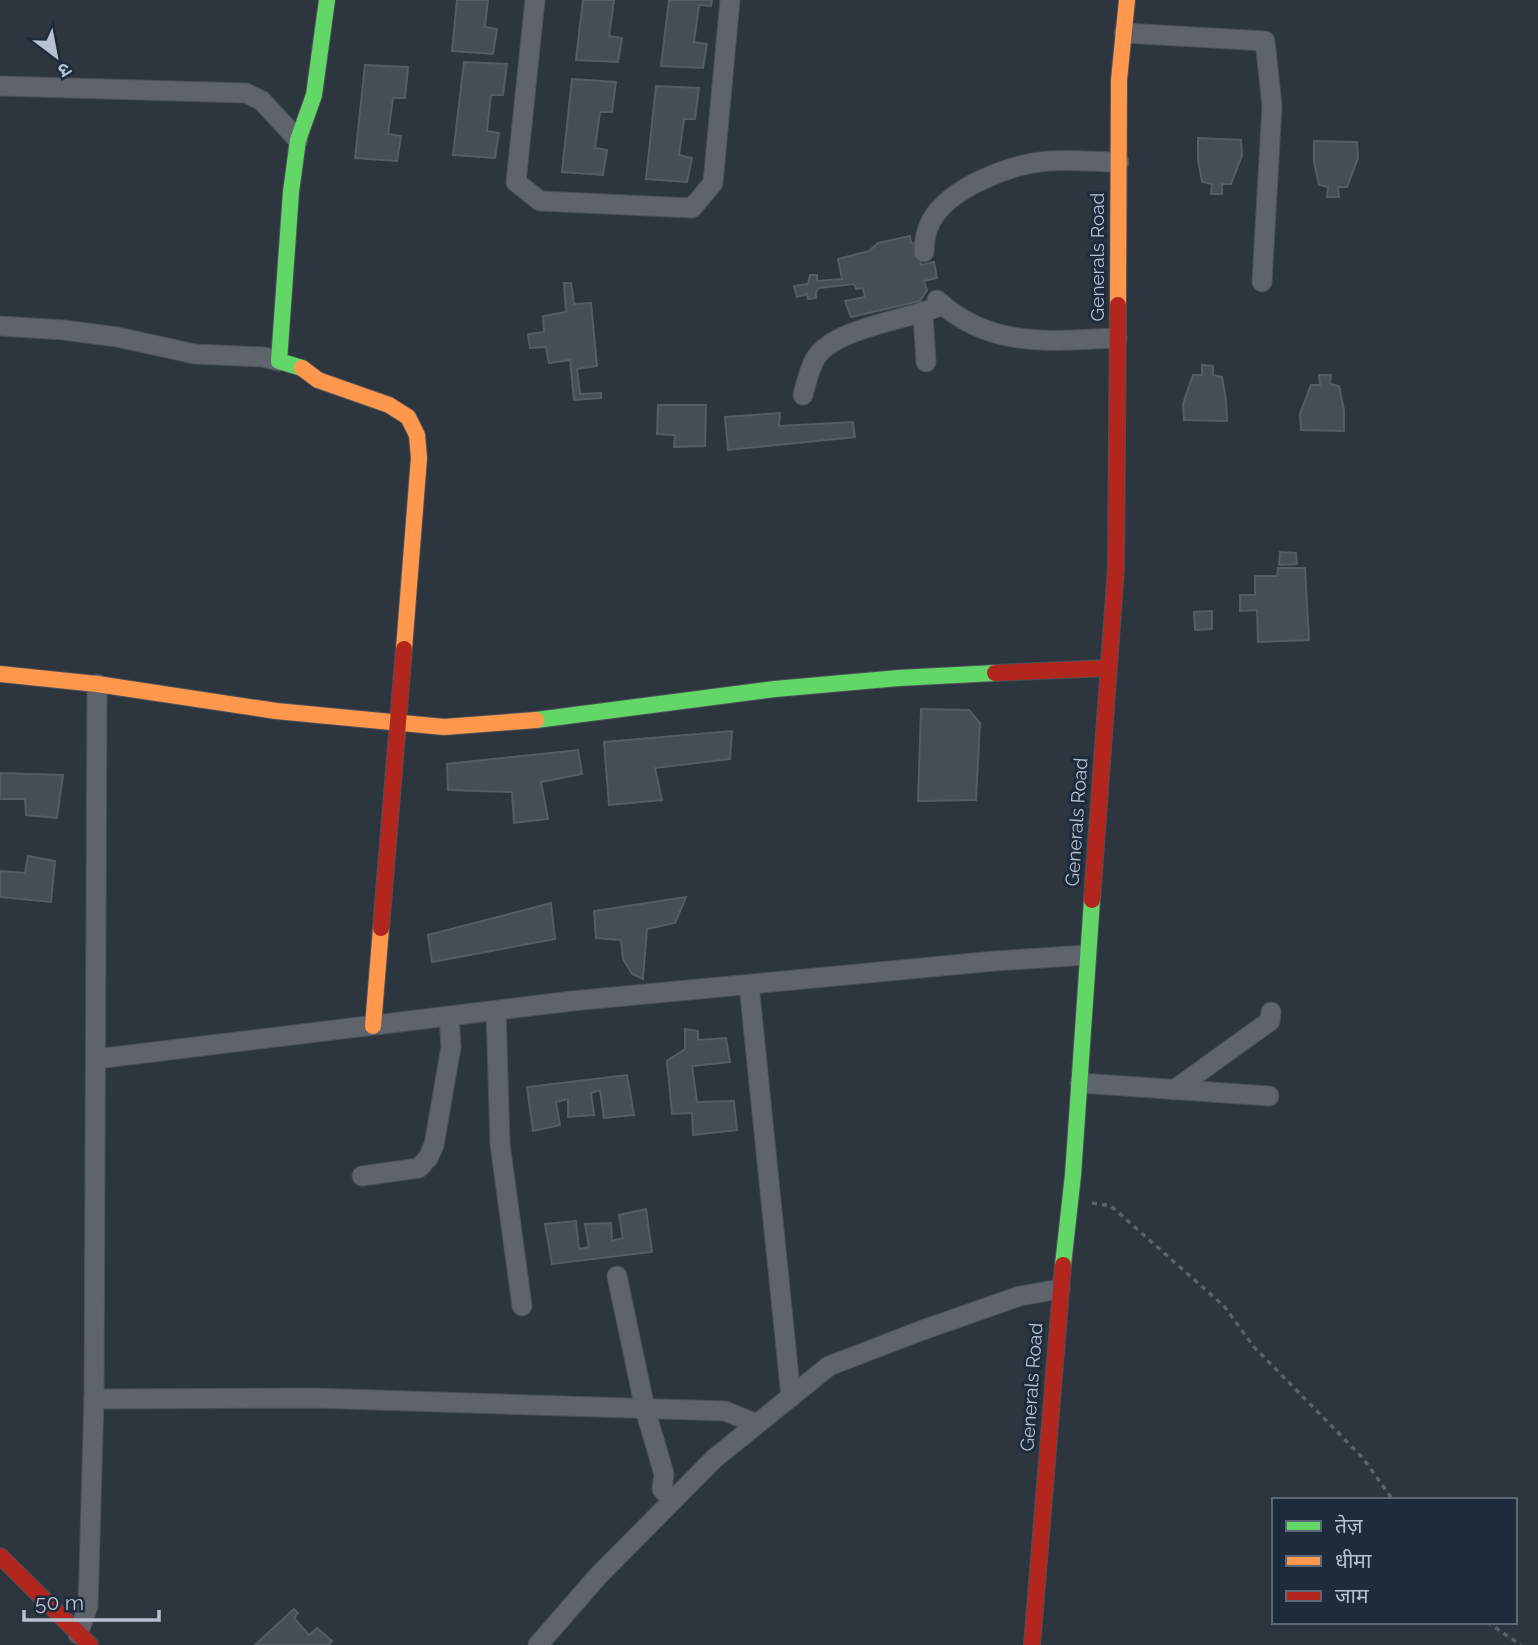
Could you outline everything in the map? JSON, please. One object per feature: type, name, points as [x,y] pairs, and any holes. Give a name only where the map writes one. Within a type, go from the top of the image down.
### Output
[{"type":"street","points":[[279,361],[291,192],[298,140],[314,95],[327,0]]},
{"type":"street","points":[[535,0],[516,182],[540,201],[692,208],[713,183],[730,0]]},
{"type":"street","name":"Generals Road","points":[[1032,1645],[1060,1289],[1080,1083],[1116,568],[1119,80],[1127,0]]},
{"type":"street","points":[[1124,33],[1265,41],[1272,106],[1262,282]]},
{"type":"street","points":[[0,86],[246,93],[262,101],[298,140]]},
{"type":"street","points":[[923,253],[925,235],[932,219],[957,195],[985,178],[1012,167],[1049,161],[1119,162]]},
{"type":"street","points":[[926,362],[934,306]]},
{"type":"street","points":[[803,395],[815,358],[827,345],[845,334],[934,306],[978,329],[1010,338],[1043,342],[1118,338]]},
{"type":"street","points":[[0,326],[90,334],[195,354],[263,357],[300,368],[326,383],[389,405],[408,417],[417,435],[419,458],[373,1026]]},
{"type":"street","points":[[0,674],[97,684],[276,711],[444,727],[522,722],[775,689],[900,678],[1108,668]]},
{"type":"street","points":[[84,1639],[88,1606],[94,1399],[97,684]]},
{"type":"street","points":[[96,1059],[572,1001],[995,961],[1087,955]]},
{"type":"street","points":[[749,985],[791,1397]]},
{"type":"street","points":[[496,1011],[500,1144],[522,1306]]},
{"type":"street","points":[[1174,1090],[1270,1021],[1271,1012]]},
{"type":"street","points":[[362,1176],[419,1168],[428,1158],[434,1145],[451,1047],[449,1016]]},
{"type":"street","points":[[1080,1083],[1269,1096]]},
{"type":"street","points":[[617,1276],[645,1409],[664,1474],[663,1489],[673,1500]]},
{"type":"street","points":[[538,1645],[598,1576],[715,1458],[829,1366],[1020,1296],[1060,1289]]},
{"type":"street","points":[[94,1399],[326,1398],[725,1411],[757,1424]]},
{"type":"street","points":[[0,1556],[84,1639]]},
{"type":"path","points":[[1070,1199],[1111,1206],[1224,1306],[1254,1347],[1362,1457],[1392,1498]]},
{"type":"path","points":[[1490,1624],[1521,1645]]},
{"type":"building","points":[[457,0],[488,0],[485,27],[497,29],[493,54],[452,51]]},
{"type":"building","points":[[583,0],[614,0],[609,36],[622,38],[618,62],[576,60]]},
{"type":"building","points":[[669,0],[712,0],[711,6],[699,5],[694,42],[707,44],[703,68],[661,66]]},
{"type":"building","points":[[464,62],[507,64],[503,95],[491,95],[487,131],[499,133],[495,158],[453,155]]},
{"type":"building","points":[[365,65],[408,67],[405,98],[393,98],[388,134],[401,136],[397,161],[355,158]]},
{"type":"building","points":[[572,79],[616,82],[612,112],[600,112],[595,148],[607,150],[603,175],[562,172]]},
{"type":"building","points":[[656,86],[699,88],[695,119],[684,119],[679,155],[692,158],[687,182],[646,179]]},
{"type":"building","points":[[1198,138],[1241,140],[1242,155],[1231,184],[1222,184],[1222,194],[1211,194],[1212,184],[1202,182]]},
{"type":"building","points":[[1314,141],[1357,142],[1358,158],[1347,187],[1338,187],[1339,197],[1327,197],[1328,187],[1319,185],[1314,162]]},
{"type":"building","points":[[910,236],[911,243],[916,244],[921,265],[934,262],[937,278],[924,281],[927,290],[920,301],[851,317],[845,301],[865,297],[863,288],[856,289],[854,284],[819,288],[816,298],[808,299],[807,294],[797,297],[794,286],[808,284],[810,275],[817,275],[817,281],[842,279],[838,259],[869,251],[878,243]]},
{"type":"building","points":[[564,283],[571,283],[574,304],[591,303],[597,366],[577,369],[580,394],[601,393],[601,398],[574,400],[570,360],[549,363],[546,347],[530,348],[528,334],[544,332],[543,316],[566,312]]},
{"type":"building","points":[[1202,365],[1213,366],[1213,375],[1222,377],[1227,421],[1184,420],[1183,404],[1193,375],[1202,375]]},
{"type":"building","points":[[1319,375],[1331,375],[1330,384],[1339,386],[1344,410],[1344,431],[1301,430],[1300,414],[1311,385],[1320,385]]},
{"type":"building","points":[[658,405],[706,405],[705,446],[674,447],[675,435],[657,434]]},
{"type":"building","points":[[780,413],[779,426],[853,422],[855,437],[728,450],[725,417]]},
{"type":"building","points":[[1280,552],[1296,553],[1297,564],[1279,565]]},
{"type":"building","points":[[1278,568],[1305,568],[1309,640],[1258,642],[1257,610],[1240,611],[1240,595],[1255,595],[1255,576],[1277,576]]},
{"type":"building","points":[[1212,611],[1212,629],[1195,630],[1194,612]]},
{"type":"building","points":[[921,709],[969,710],[980,723],[976,800],[918,801]]},
{"type":"building","points":[[732,731],[730,759],[655,768],[662,800],[609,805],[604,742]]},
{"type":"building","points":[[578,750],[582,774],[541,782],[548,819],[514,823],[512,792],[448,790],[447,764]]},
{"type":"building","points":[[0,773],[63,775],[57,818],[26,815],[25,799],[0,799]]},
{"type":"building","points":[[28,856],[55,861],[51,902],[0,897],[0,871],[25,873]]},
{"type":"building","points":[[686,897],[675,923],[647,929],[643,979],[632,974],[623,959],[621,940],[596,938],[594,911]]},
{"type":"building","points":[[551,903],[555,939],[432,962],[428,935]]},
{"type":"building","points":[[685,1029],[698,1031],[698,1040],[726,1038],[730,1062],[692,1066],[697,1102],[734,1101],[737,1130],[693,1135],[692,1113],[672,1114],[667,1061],[685,1049]]},
{"type":"building","points":[[627,1075],[634,1115],[604,1118],[600,1090],[591,1093],[594,1115],[568,1117],[568,1099],[556,1102],[560,1125],[533,1131],[527,1087]]},
{"type":"building","points":[[646,1209],[652,1252],[552,1264],[545,1224],[576,1221],[579,1249],[589,1247],[585,1224],[611,1223],[612,1241],[623,1238],[619,1215]]},
{"type":"building","points":[[294,1609],[298,1613],[294,1618],[309,1635],[317,1628],[332,1641],[329,1645],[255,1645]]},
{"type":"traffic: fast","points":[[302,368],[279,361],[291,192],[298,140],[314,95],[327,0]]},
{"type":"traffic: fast","points":[[536,720],[775,689],[995,673]]},
{"type":"traffic: fast","points":[[1063,1265],[1073,1175],[1092,900]]},
{"type":"traffic: slow","points":[[1118,305],[1119,80],[1127,0]]},
{"type":"traffic: slow","points":[[302,368],[318,380],[389,405],[408,417],[417,435],[419,458],[404,649]]},
{"type":"traffic: slow","points":[[0,674],[97,684],[276,711],[444,727],[536,720]]},
{"type":"traffic: slow","points":[[373,1026],[381,928]]},
{"type":"traffic: jam","points":[[1092,900],[1116,568],[1118,305]]},
{"type":"traffic: jam","points":[[381,928],[404,649]]},
{"type":"traffic: jam","points":[[995,673],[1108,668]]},
{"type":"traffic: jam","points":[[1032,1645],[1063,1265]]},
{"type":"traffic: jam","points":[[0,1556],[90,1645]]}]
